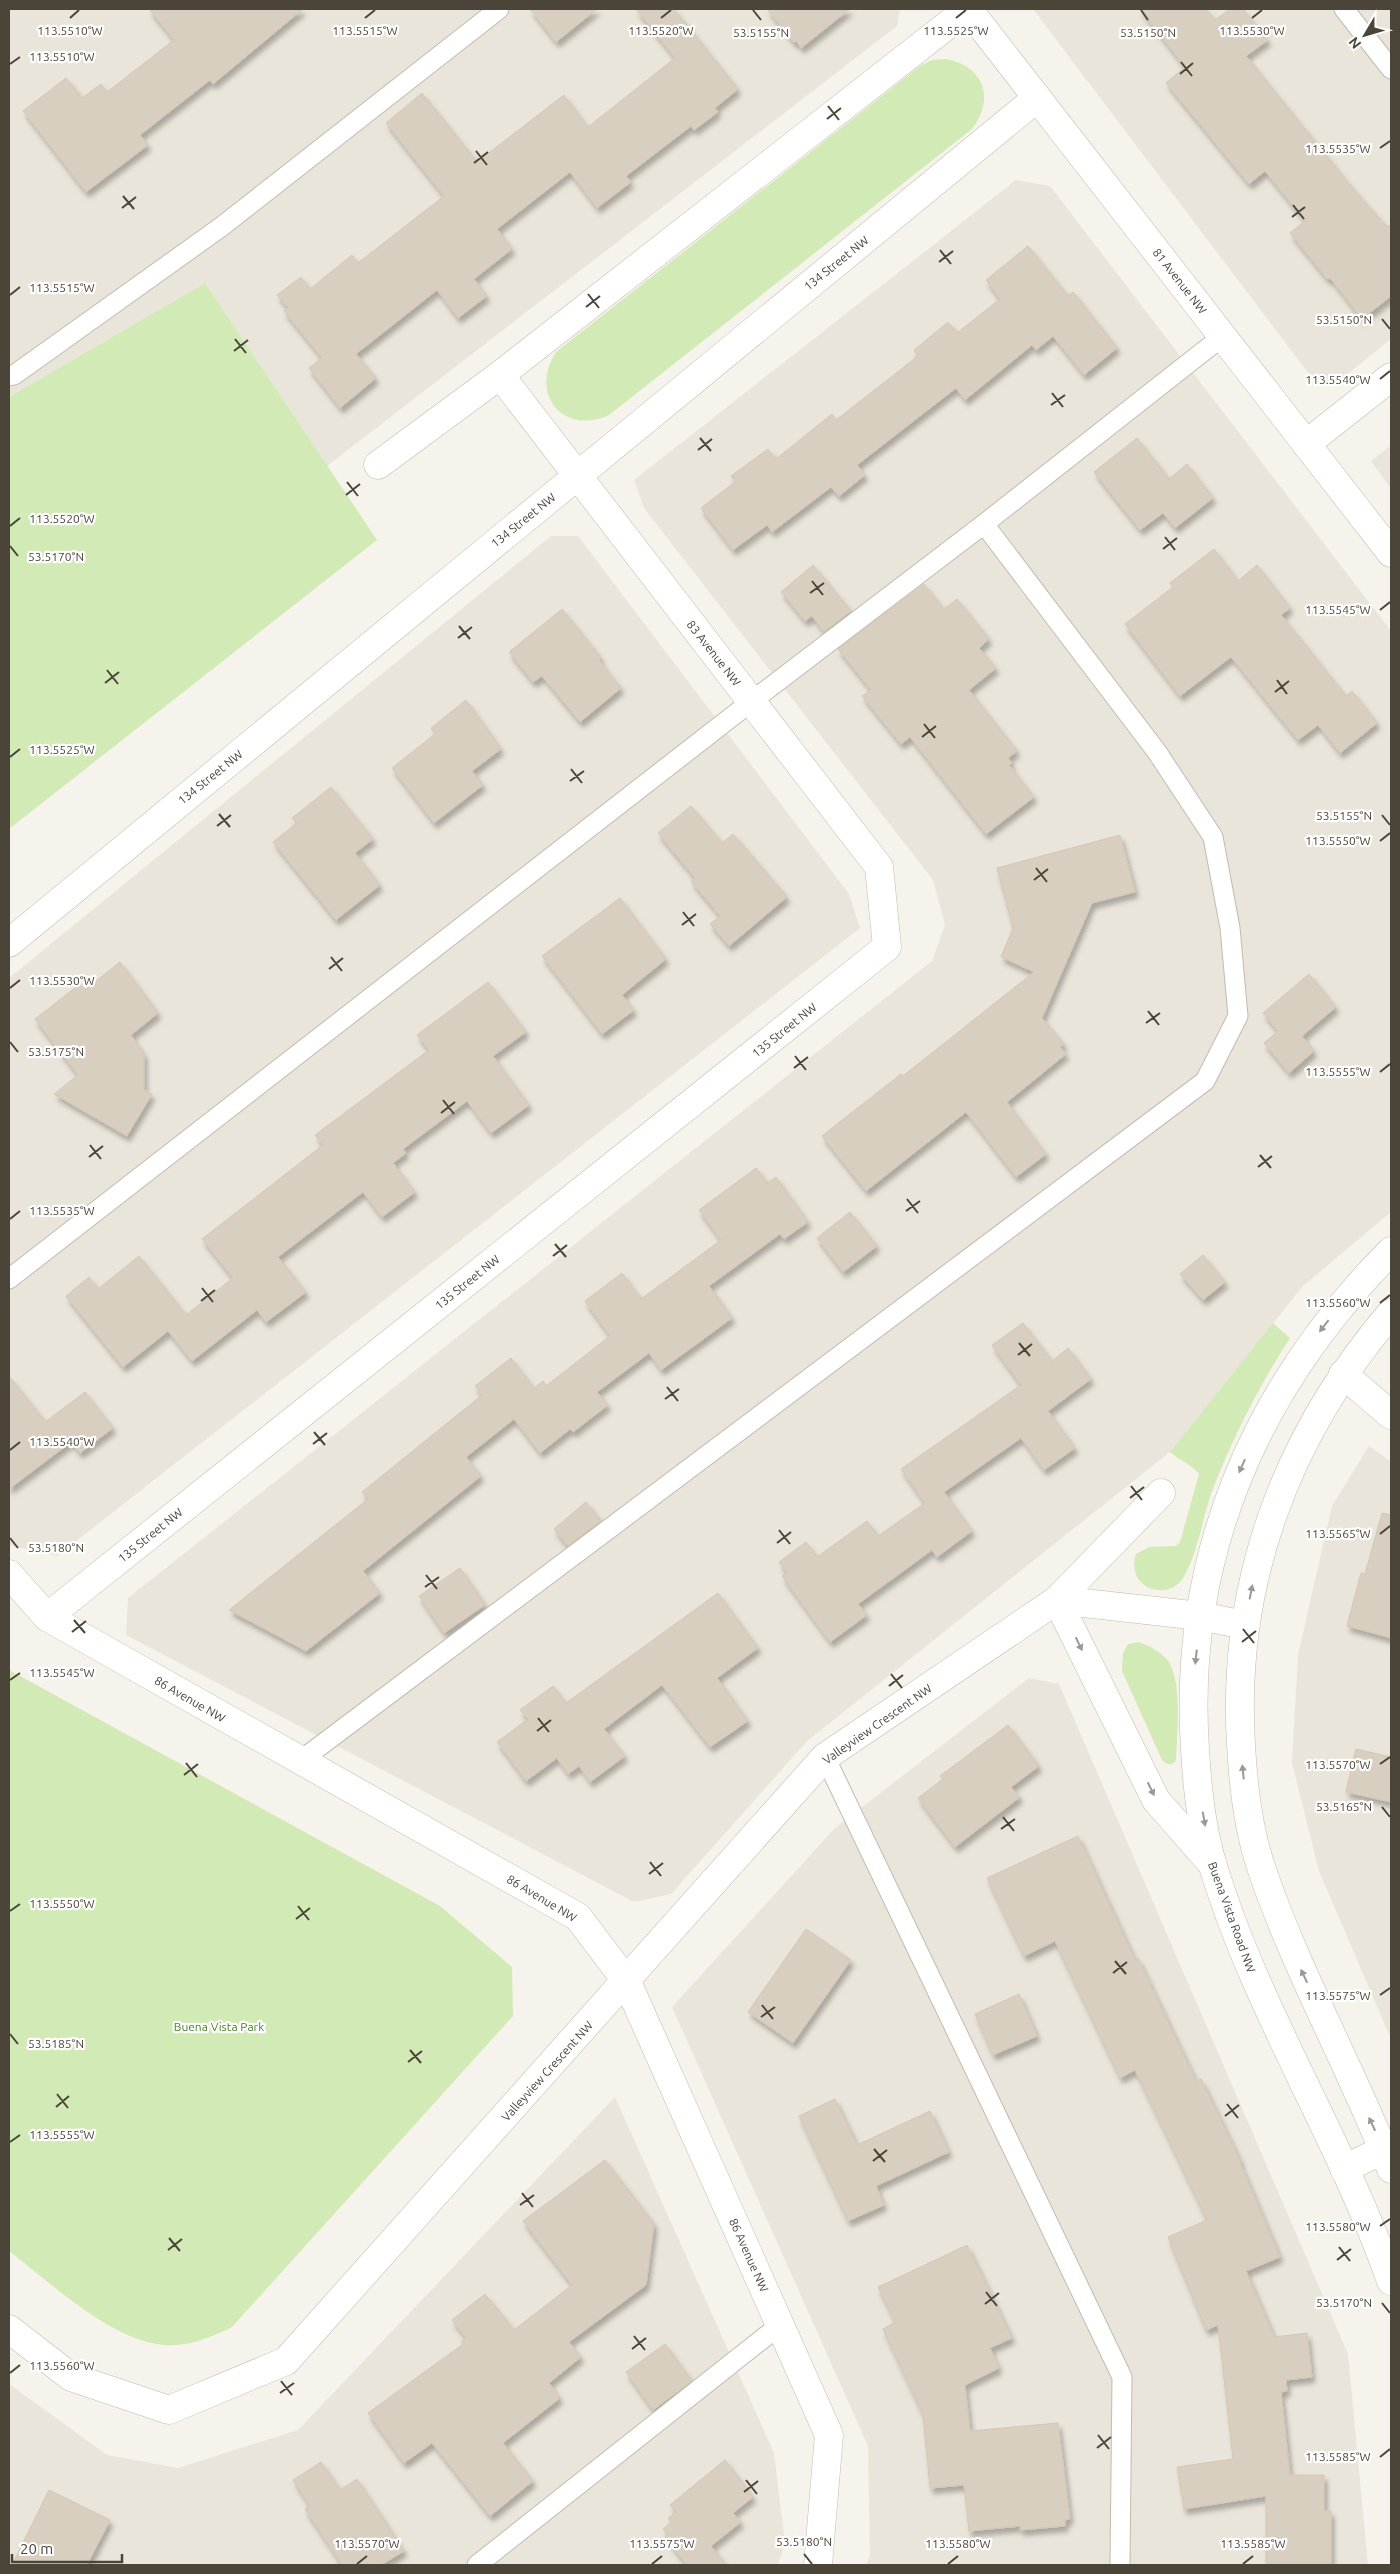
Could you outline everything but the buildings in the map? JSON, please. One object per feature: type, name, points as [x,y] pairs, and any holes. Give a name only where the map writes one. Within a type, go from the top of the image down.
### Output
[{"type":"street","name":"81 Avenue NW","points":[[968,9],[1391,554]]},
{"type":"street","points":[[378,466],[500,375],[968,9]]},
{"type":"street","name":"134 Street NW","points":[[9,943],[1037,98]]},
{"type":"street","name":"83 Avenue NW","points":[[500,375],[879,867],[887,947]]},
{"type":"street","points":[[1306,444],[1391,377]]},
{"type":"street","name":"135 Street NW","points":[[47,1617],[887,947]]},
{"type":"street","name":"Buena Vista Road NW","points":[[1391,1251],[1358,1284],[1321,1328],[1288,1377],[1259,1428],[1222,1520],[1209,1568],[1200,1616],[1194,1670],[1193,1724],[1197,1778],[1212,1864],[1257,1984],[1344,2169],[1391,2281]]},
{"type":"street","points":[[1344,2169],[1389,2155],[1289,1944],[1260,1864],[1249,1817],[1242,1760],[1240,1673],[1245,1625],[1255,1572],[1270,1520],[1283,1486],[1314,1420],[1343,1374],[1391,1313]]},
{"type":"street","points":[[1343,1374],[1391,1415]]},
{"type":"street","name":"Valleyview Crescent NW","points":[[9,2329],[71,2377],[169,2410],[286,2361],[825,1758],[1057,1600],[1161,1493]]},
{"type":"street","name":"86 Avenue NW","points":[[9,1574],[47,1617],[578,1917],[626,1982],[829,2435],[818,2565]]},
{"type":"street","points":[[1057,1600],[1200,1616],[1245,1625]]},
{"type":"street","points":[[1057,1600],[1156,1800],[1212,1864]]},
{"type":"lane","points":[[9,376],[222,227],[499,9]]},
{"type":"lane","points":[[1344,9],[1391,69]]},
{"type":"lane","points":[[9,1279],[752,701],[984,524],[1223,336]]},
{"type":"lane","points":[[300,1761],[1206,1081],[1238,1016],[1230,928],[1213,837],[1156,752],[984,524]]},
{"type":"lane","points":[[825,1758],[1122,2377],[1120,2565]]},
{"type":"lane","points":[[477,2565],[780,2325]]},
{"type":"shaded area","points":[[9,9],[900,9],[897,26],[327,466],[205,283],[9,397]]},
{"type":"shaded area","points":[[1033,9],[1391,9],[1391,339],[1335,384],[1315,382]]},
{"type":"shaded area","points":[[1016,180],[1050,186],[1391,631],[1391,1212],[1303,1286],[1170,1452],[807,1741],[671,1894],[634,1902],[126,1635],[128,1598],[932,961],[945,925],[933,880],[644,508],[634,480]]},
{"type":"shaded area","points":[[1391,445],[1391,489],[1371,461]]},
{"type":"shaded area","points":[[551,536],[578,536],[849,894],[860,928],[57,1556],[9,1545],[9,978]]},
{"type":"shaded area","points":[[1369,1446],[1391,1462],[1391,2039],[1319,1871],[1292,1763],[1298,1655],[1332,1506]]},
{"type":"shaded area","points":[[1029,1678],[1059,1684],[1348,2354],[1368,2565],[866,2565],[870,2555],[868,2446],[672,2007],[835,1828]]},
{"type":"shaded area","points":[[615,2097],[774,2453],[785,2543],[778,2565],[9,2565],[9,2384],[107,2455],[178,2468],[298,2430]]},
{"type":"green space","points":[[945,59],[958,62],[969,68],[982,85],[984,95],[983,106],[972,129],[609,415],[592,420],[578,420],[565,415],[555,407],[549,396],[546,383],[549,368],[556,352],[920,66],[932,60]]},
{"type":"green space","points":[[205,283],[377,540],[9,829],[9,397]]},
{"type":"green space","points":[[1273,1323],[1290,1338],[1257,1393],[1229,1451],[1212,1491],[1188,1569],[1176,1585],[1168,1589],[1150,1588],[1142,1583],[1137,1576],[1134,1566],[1136,1554],[1149,1547],[1176,1546],[1180,1542],[1199,1474],[1170,1452]]},
{"type":"green space","points":[[1139,1642],[1164,1656],[1174,1673],[1178,1725],[1176,1761],[1172,1764],[1167,1764],[1162,1760],[1122,1671],[1123,1653],[1128,1644]]},
{"type":"green space","name":"Buena Vista Park","points":[[9,1670],[440,1906],[512,1967],[513,2016],[232,2327],[200,2340],[165,2345],[145,2341],[124,2333],[82,2308],[9,2251]]}]
